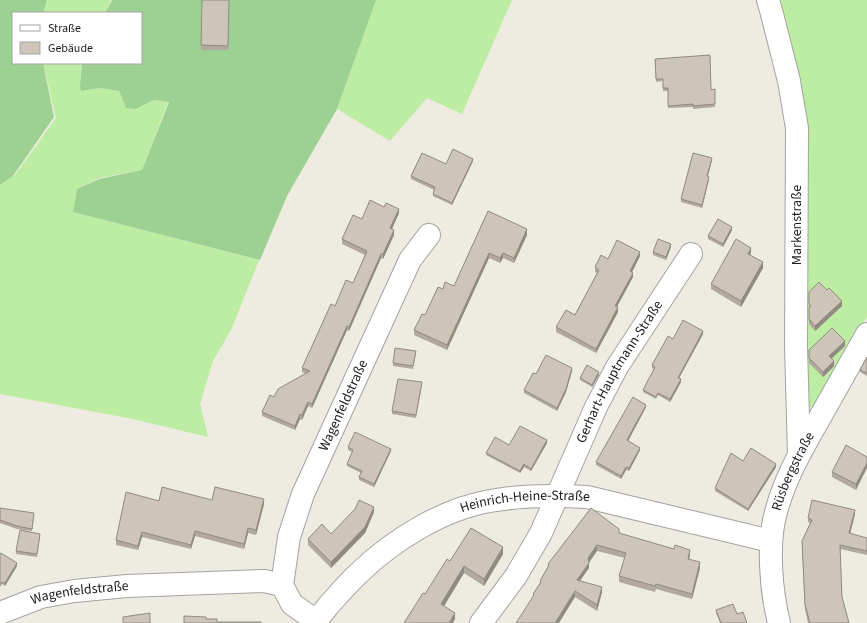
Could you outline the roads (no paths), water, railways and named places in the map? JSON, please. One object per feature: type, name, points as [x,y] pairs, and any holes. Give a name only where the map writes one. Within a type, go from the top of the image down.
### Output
[{"type":"street","name":"Markenstraße","points":[[768,0],[789,81],[797,128],[796,346],[799,454]]},
{"type":"street","name":"Wagenfeldstraße","points":[[0,613],[41,597],[74,590],[93,588],[264,581],[282,585],[289,537],[303,494],[410,260],[429,235]]},
{"type":"street","name":"Gerhart-Hauptmann-Straße","points":[[481,623],[516,576],[541,534],[596,407],[617,367],[691,254]]},
{"type":"street","name":"Rüsbergstraße","points":[[779,623],[773,584],[771,542],[775,513],[785,482],[799,454],[867,334]]},
{"type":"street","name":"Heinrich-Heine-Straße","points":[[316,622],[348,583],[375,557],[395,542],[440,517],[460,509],[489,501],[531,496],[558,495],[586,498],[771,542]]},
{"type":"street","points":[[282,585],[292,604],[316,622]]}]
